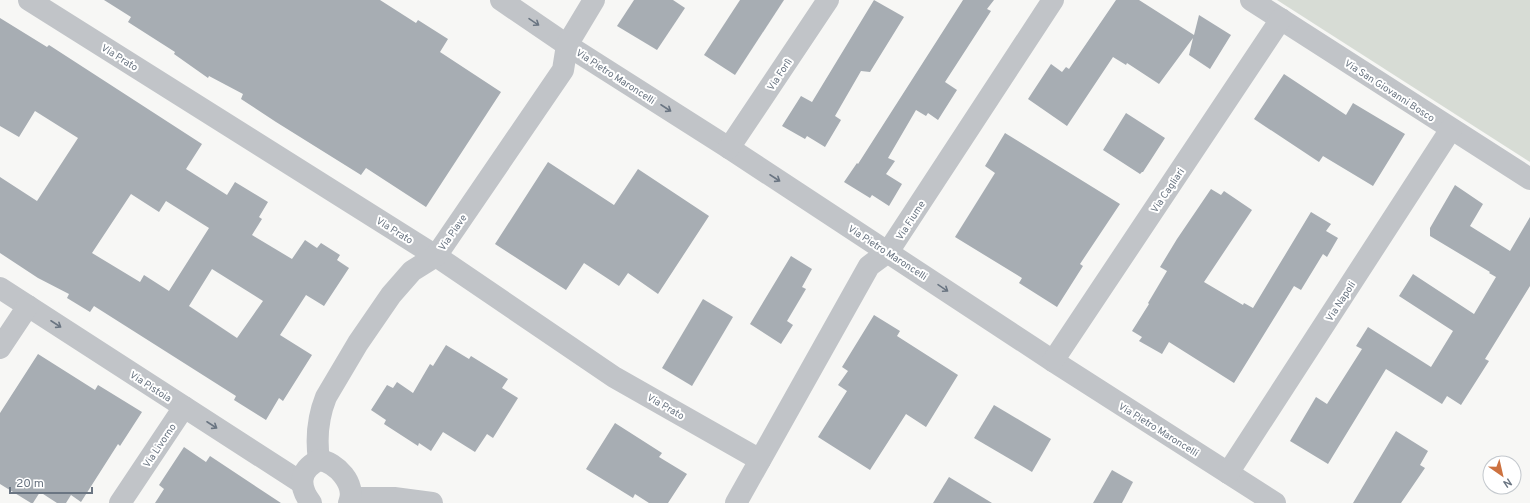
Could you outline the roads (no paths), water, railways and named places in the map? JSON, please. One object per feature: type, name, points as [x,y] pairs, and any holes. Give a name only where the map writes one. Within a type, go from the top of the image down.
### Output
[{"type":"street","name":"Via Prato","points":[[29,0],[436,256],[614,377],[760,460]]},
{"type":"street","name":"Via Pietro Maroncelli","points":[[501,0],[567,45],[729,148],[888,252],[1053,362],[1275,503]]},
{"type":"street","name":"Via Piave","points":[[319,460],[317,442],[322,407],[358,343],[391,295],[412,271],[436,256],[563,70],[567,45],[594,0]]},
{"type":"street","name":"Via Forlì","points":[[729,148],[828,0]]},
{"type":"street","name":"Via Fiume","points":[[736,503],[869,266],[888,252],[1053,0]]},
{"type":"street","name":"Via San Giovanni Bosco","points":[[1251,0],[1530,179]]},
{"type":"street","name":"Via Cagliari","points":[[1053,362],[1281,19]]},
{"type":"street","name":"Via Napoli","points":[[1228,473],[1451,129]]},
{"type":"street","name":"Via Pistoia","points":[[0,288],[302,483]]},
{"type":"street","points":[[0,348],[28,306]]},
{"type":"street","name":"Via Livorno","points":[[120,503],[184,407]]},
{"type":"street","points":[[310,503],[304,493],[302,483],[304,472],[312,463],[319,460],[331,464],[341,472],[350,489],[350,500],[394,498],[432,503]]}]
